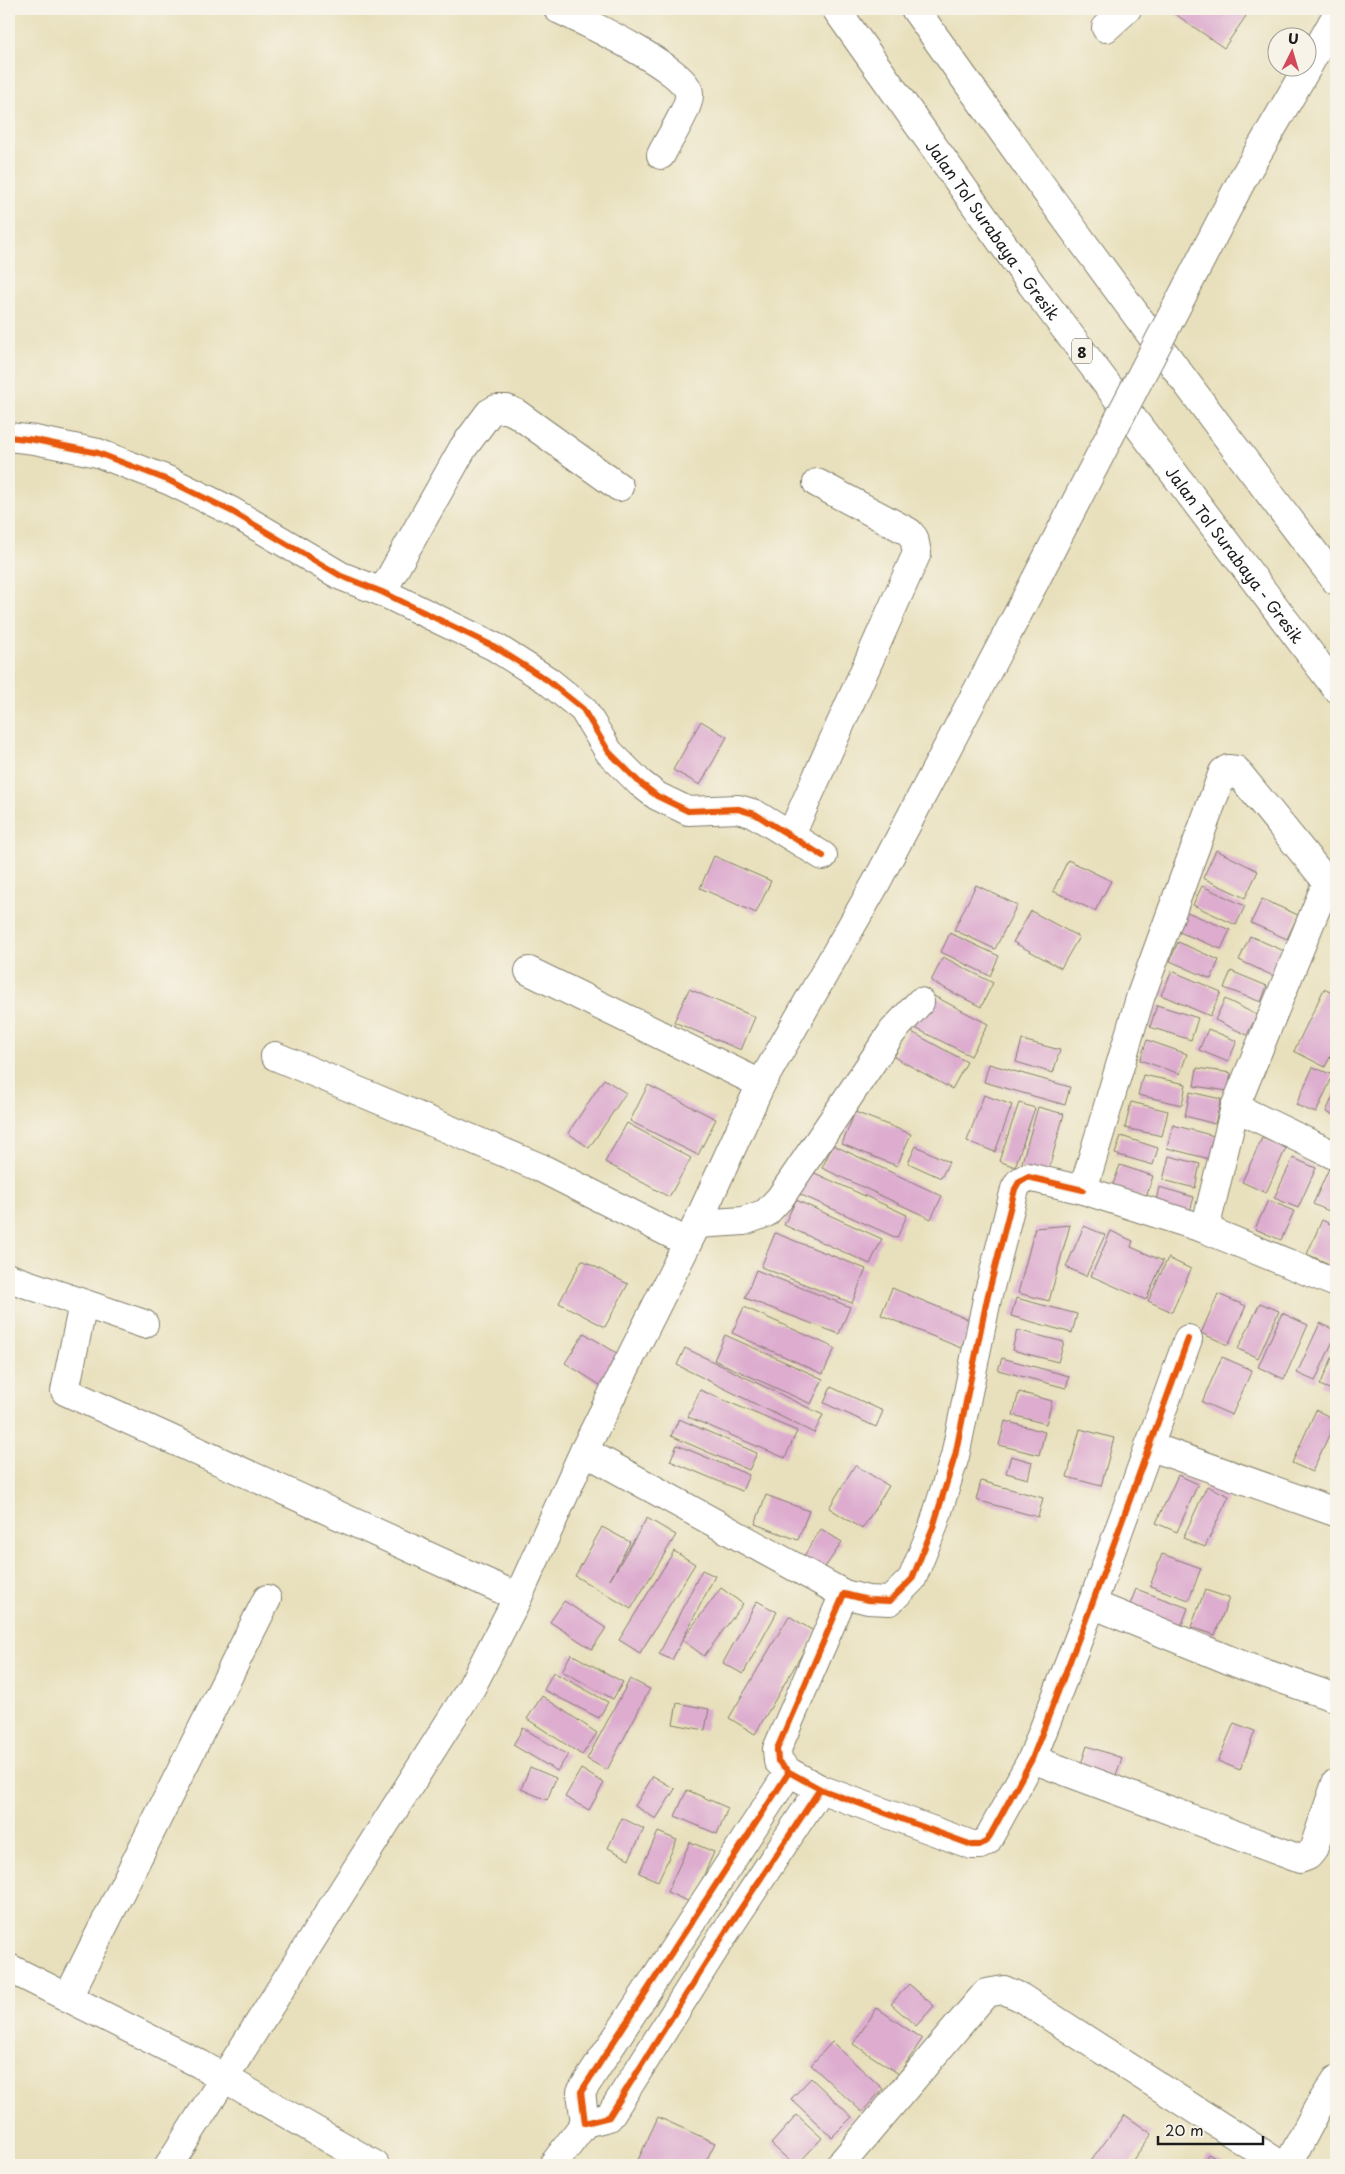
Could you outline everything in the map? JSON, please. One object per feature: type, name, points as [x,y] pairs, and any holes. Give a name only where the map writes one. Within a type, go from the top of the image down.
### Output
[{"type":"main road","points":[[558,9],[633,48],[671,71],[688,88],[690,94],[661,156]]},
{"type":"main road","name":"Jalan Tol Surabaya - Gresik","points":[[836,9],[1032,284],[1336,688]]},
{"type":"main road","points":[[915,9],[1125,299],[1336,581]]},
{"type":"main road","points":[[1106,28],[1128,9]]},
{"type":"main road","points":[[1318,48],[1336,16]]},
{"type":"main road","points":[[169,2165],[471,1688],[518,1597],[584,1451],[692,1233],[762,1084],[876,883],[1242,180],[1301,78]]},
{"type":"main road","points":[[382,592],[463,448],[489,413],[496,409],[507,409],[516,412],[619,487]]},
{"type":"main road","points":[[9,437],[35,440],[98,453],[170,480],[231,511],[341,576],[382,592],[494,647],[547,680],[583,709],[609,752],[640,783],[657,796],[688,811],[738,809],[755,814],[823,856]]},
{"type":"main road","points":[[791,835],[917,553],[914,538],[909,532],[818,483]]},
{"type":"main road","points":[[1084,1190],[1141,995],[1224,772],[1228,769],[1236,770],[1332,888],[1235,1108],[1204,1229]]},
{"type":"main road","points":[[529,971],[762,1084]]},
{"type":"main road","points":[[275,1056],[692,1233],[744,1221],[766,1213],[780,1198],[893,1031],[920,1002]]},
{"type":"main road","points":[[1235,1108],[1336,1156]]},
{"type":"main road","points":[[584,1451],[844,1594],[868,1600],[890,1601],[912,1579],[933,1527],[955,1456],[988,1299],[1015,1189],[1019,1182],[1028,1177],[1084,1190],[1204,1229],[1336,1283]]},
{"type":"main road","points":[[9,1278],[144,1324]]},
{"type":"main road","points":[[83,1304],[65,1391],[518,1597]]},
{"type":"main road","points":[[844,1594],[777,1748],[778,1761],[789,1772],[820,1789],[972,1845],[980,1845],[987,1841],[1032,1758],[1092,1604],[1188,1339]]},
{"type":"main road","points":[[1149,1446],[1335,1512]]},
{"type":"main road","points":[[68,1997],[268,1599]]},
{"type":"main road","points":[[1092,1604],[1244,1666],[1336,1698]]},
{"type":"main road","points":[[1032,1758],[1300,1859],[1308,1856],[1313,1850],[1336,1782]]},
{"type":"main road","points":[[569,2143],[581,2092],[789,1772]]},
{"type":"main road","points":[[569,2143],[609,2116],[726,1931],[820,1789]]},
{"type":"main road","points":[[695,1914],[726,1931]]},
{"type":"main road","points":[[9,1968],[200,2064],[375,2165]]},
{"type":"main road","points":[[840,2165],[986,1993],[1004,1990],[1020,1998],[1281,2165]]},
{"type":"main road","points":[[1288,2165],[1318,2108],[1336,2080]]},
{"type":"building","points":[[1172,9],[1236,9],[1246,16],[1224,48],[1171,11]]},
{"type":"building","points":[[701,721],[727,737],[700,785],[673,770]]},
{"type":"building","points":[[1216,850],[1258,871],[1245,898],[1203,878]]},
{"type":"building","points":[[714,856],[771,881],[756,913],[700,888]]},
{"type":"building","points":[[1068,860],[1111,881],[1095,911],[1053,891]]},
{"type":"building","points":[[976,885],[1017,905],[995,949],[954,930]]},
{"type":"building","points":[[1202,886],[1245,906],[1236,925],[1193,905]]},
{"type":"building","points":[[1262,899],[1298,915],[1287,939],[1251,923]]},
{"type":"building","points":[[1031,911],[1079,937],[1061,968],[1013,942]]},
{"type":"building","points":[[1187,912],[1230,930],[1221,949],[1179,932]]},
{"type":"building","points":[[950,933],[999,956],[990,976],[941,952]]},
{"type":"building","points":[[1250,936],[1291,954],[1280,979],[1239,960]]},
{"type":"building","points":[[1178,942],[1219,960],[1211,979],[1170,961]]},
{"type":"building","points":[[943,957],[993,983],[981,1007],[931,981]]},
{"type":"building","points":[[1172,971],[1221,992],[1210,1016],[1161,995]]},
{"type":"building","points":[[1231,971],[1267,986],[1261,1002],[1224,988]]},
{"type":"building","points":[[689,989],[755,1017],[741,1050],[674,1022]]},
{"type":"building","points":[[1324,989],[1336,995],[1336,1044],[1325,1067],[1294,1051]]},
{"type":"building","points":[[928,993],[988,1024],[971,1056],[911,1026]]},
{"type":"building","points":[[1225,999],[1257,1015],[1247,1035],[1215,1020]]},
{"type":"building","points":[[1157,1005],[1198,1018],[1191,1040],[1150,1027]]},
{"type":"building","points":[[1208,1029],[1237,1041],[1228,1062],[1199,1050]]},
{"type":"building","points":[[908,1030],[967,1062],[952,1089],[894,1057]]},
{"type":"building","points":[[1022,1040],[1060,1050],[1053,1073],[1016,1062]]},
{"type":"building","points":[[1147,1040],[1187,1054],[1180,1074],[1140,1060]]},
{"type":"building","points":[[1336,1047],[1336,1061],[1330,1057]]},
{"type":"building","points":[[989,1064],[1070,1087],[1065,1105],[984,1082]]},
{"type":"building","points":[[1313,1067],[1333,1075],[1316,1113],[1296,1105]]},
{"type":"building","points":[[1197,1068],[1231,1073],[1228,1091],[1194,1086]]},
{"type":"building","points":[[1143,1075],[1186,1084],[1182,1105],[1138,1095]]},
{"type":"building","points":[[604,1079],[626,1093],[589,1148],[568,1133]]},
{"type":"building","points":[[648,1085],[716,1119],[698,1155],[630,1121]]},
{"type":"building","points":[[1336,1089],[1336,1116],[1326,1112]]},
{"type":"building","points":[[1190,1092],[1221,1099],[1215,1124],[1185,1116]]},
{"type":"building","points":[[984,1095],[1012,1105],[995,1152],[967,1141]]},
{"type":"building","points":[[1131,1102],[1168,1111],[1162,1136],[1125,1128]]},
{"type":"building","points":[[1019,1103],[1035,1108],[1015,1167],[999,1161]]},
{"type":"building","points":[[1038,1107],[1064,1114],[1047,1176],[1020,1169]]},
{"type":"building","points":[[855,1112],[911,1134],[897,1166],[842,1144]]},
{"type":"building","points":[[627,1123],[691,1158],[669,1197],[605,1162]]},
{"type":"building","points":[[1173,1125],[1218,1137],[1213,1160],[1167,1148]]},
{"type":"building","points":[[1121,1136],[1158,1148],[1153,1165],[1115,1154]]},
{"type":"building","points":[[1262,1138],[1286,1148],[1266,1193],[1242,1182]]},
{"type":"building","points":[[833,1145],[942,1196],[931,1219],[822,1168]]},
{"type":"building","points":[[916,1146],[949,1162],[941,1178],[908,1163]]},
{"type":"building","points":[[1169,1156],[1200,1164],[1195,1188],[1163,1180]]},
{"type":"building","points":[[1293,1158],[1316,1168],[1298,1208],[1274,1198]]},
{"type":"building","points":[[1331,1164],[1336,1166],[1336,1196],[1329,1211],[1313,1204]]},
{"type":"building","points":[[1120,1165],[1153,1176],[1146,1198],[1112,1187]]},
{"type":"building","points":[[808,1170],[907,1215],[897,1238],[797,1193]]},
{"type":"building","points":[[1159,1187],[1194,1197],[1189,1215],[1155,1205]]},
{"type":"building","points":[[796,1200],[882,1239],[870,1264],[784,1225]]},
{"type":"building","points":[[1268,1200],[1294,1211],[1281,1240],[1255,1229]]},
{"type":"building","points":[[1322,1220],[1336,1227],[1336,1267],[1307,1254]]},
{"type":"building","points":[[1070,1225],[1049,1301],[1018,1293],[1035,1228]]},
{"type":"building","points":[[1084,1226],[1105,1235],[1086,1276],[1066,1267]]},
{"type":"building","points":[[1111,1231],[1133,1241],[1131,1247],[1163,1261],[1146,1300],[1091,1276]]},
{"type":"building","points":[[775,1233],[866,1269],[852,1303],[761,1267]]},
{"type":"building","points":[[1168,1258],[1191,1269],[1172,1312],[1148,1301]]},
{"type":"building","points":[[582,1260],[628,1284],[605,1327],[559,1303]]},
{"type":"building","points":[[756,1270],[850,1307],[839,1334],[745,1298]]},
{"type":"building","points":[[892,1288],[972,1321],[961,1348],[881,1315]]},
{"type":"building","points":[[1218,1294],[1246,1306],[1228,1345],[1201,1333]]},
{"type":"building","points":[[1016,1298],[1077,1314],[1072,1333],[1011,1316]]},
{"type":"building","points":[[1260,1303],[1279,1311],[1258,1358],[1238,1349]]},
{"type":"building","points":[[744,1307],[835,1348],[823,1374],[732,1333]]},
{"type":"building","points":[[1282,1313],[1308,1325],[1284,1379],[1258,1367]]},
{"type":"building","points":[[1320,1323],[1336,1331],[1336,1334],[1315,1381],[1297,1373]]},
{"type":"building","points":[[1017,1330],[1064,1342],[1058,1362],[1012,1350]]},
{"type":"building","points":[[584,1333],[620,1355],[600,1385],[565,1363]]},
{"type":"building","points":[[725,1335],[823,1379],[811,1404],[714,1360]]},
{"type":"building","points":[[685,1348],[823,1415],[814,1433],[677,1365]]},
{"type":"building","points":[[1336,1349],[1336,1392],[1320,1385]]},
{"type":"building","points":[[1222,1357],[1252,1370],[1232,1415],[1202,1402]]},
{"type":"building","points":[[1002,1358],[1069,1376],[1066,1388],[998,1370]]},
{"type":"building","points":[[831,1387],[883,1411],[876,1427],[824,1403]]},
{"type":"building","points":[[700,1390],[797,1431],[785,1458],[688,1417]]},
{"type":"building","points":[[1019,1392],[1052,1401],[1046,1424],[1013,1415]]},
{"type":"building","points":[[1316,1410],[1336,1420],[1312,1472],[1292,1463]]},
{"type":"building","points":[[679,1419],[757,1453],[749,1470],[671,1436]]},
{"type":"building","points":[[1005,1421],[1045,1432],[1039,1455],[999,1445]]},
{"type":"building","points":[[1080,1429],[1114,1438],[1101,1486],[1067,1477]]},
{"type":"building","points":[[677,1445],[749,1475],[742,1491],[670,1461]]},
{"type":"building","points":[[1011,1456],[1032,1462],[1028,1479],[1006,1473]]},
{"type":"building","points":[[855,1465],[889,1486],[862,1529],[829,1508]]},
{"type":"building","points":[[1178,1475],[1198,1484],[1177,1532],[1156,1523]]},
{"type":"building","points":[[981,1481],[1043,1498],[1038,1517],[976,1500]]},
{"type":"building","points":[[1207,1486],[1229,1496],[1205,1547],[1183,1538]]},
{"type":"building","points":[[766,1495],[809,1511],[798,1540],[755,1524]]},
{"type":"building","points":[[647,1518],[676,1535],[631,1609],[575,1576],[602,1527],[630,1542],[610,1580]]},
{"type":"building","points":[[821,1529],[842,1542],[822,1572],[802,1559]]},
{"type":"building","points":[[674,1551],[695,1564],[640,1653],[619,1640]]},
{"type":"building","points":[[1162,1554],[1201,1568],[1189,1600],[1150,1586]]},
{"type":"building","points":[[702,1570],[715,1576],[672,1660],[659,1654]]},
{"type":"building","points":[[721,1588],[743,1604],[704,1656],[682,1640]]},
{"type":"building","points":[[1136,1589],[1188,1608],[1181,1627],[1129,1607]]},
{"type":"building","points":[[1205,1590],[1229,1598],[1215,1635],[1191,1627]]},
{"type":"building","points":[[564,1601],[606,1628],[592,1649],[550,1622]]},
{"type":"building","points":[[757,1601],[777,1612],[743,1674],[723,1663]]},
{"type":"building","points":[[789,1616],[815,1632],[755,1734],[729,1718]]},
{"type":"building","points":[[571,1654],[623,1682],[613,1699],[562,1671]]},
{"type":"building","points":[[553,1672],[608,1702],[599,1718],[544,1690]]},
{"type":"building","points":[[630,1679],[650,1689],[607,1770],[587,1759]]},
{"type":"building","points":[[542,1696],[597,1733],[582,1755],[527,1719]]},
{"type":"building","points":[[677,1703],[709,1709],[705,1730],[673,1724]]},
{"type":"building","points":[[1234,1723],[1255,1731],[1240,1770],[1218,1761]]},
{"type":"building","points":[[523,1728],[568,1755],[557,1771],[513,1745]]},
{"type":"building","points":[[1087,1746],[1122,1758],[1115,1778],[1080,1767]]},
{"type":"building","points":[[530,1767],[556,1778],[547,1800],[521,1789]]},
{"type":"building","points":[[581,1769],[604,1783],[589,1810],[565,1797]]},
{"type":"building","points":[[653,1776],[675,1789],[656,1819],[635,1806]]},
{"type":"building","points":[[687,1790],[728,1808],[717,1834],[675,1816]]},
{"type":"building","points":[[622,1818],[644,1829],[629,1859],[608,1848]]},
{"type":"building","points":[[658,1832],[677,1840],[658,1881],[639,1873]]},
{"type":"building","points":[[690,1842],[714,1852],[692,1903],[667,1892]]},
{"type":"building","points":[[909,1984],[934,2006],[916,2026],[891,2004]]},
{"type":"building","points":[[877,2008],[922,2039],[899,2074],[853,2044]]},
{"type":"building","points":[[832,2042],[883,2089],[862,2112],[811,2065]]},
{"type":"building","points":[[811,2078],[852,2117],[832,2137],[791,2099]]},
{"type":"building","points":[[797,2115],[822,2138],[797,2165],[794,2165],[771,2144]]},
{"type":"building","points":[[1125,2115],[1152,2134],[1129,2165],[1088,2165]]},
{"type":"building","points":[[658,2117],[715,2143],[704,2165],[643,2165],[637,2162]]},
{"type":"building","points":[[1208,2154],[1228,2165],[1202,2165]]},
{"type":"cycle path","points":[[9,437],[35,440],[98,453],[170,481],[231,511],[341,576],[382,592],[495,647],[547,680],[583,709],[609,752],[640,783],[657,796],[688,811],[738,809],[755,814],[823,856]]},
{"type":"cycle path","points":[[1083,1190],[1028,1177],[1019,1182],[1015,1189],[987,1299],[955,1456],[933,1527],[912,1579],[890,1601],[868,1600],[844,1594],[777,1749],[778,1761],[789,1772],[820,1789],[972,1845],[980,1845],[987,1841],[1032,1759],[1092,1604],[1188,1339]]},
{"type":"cycle path","points":[[789,1772],[581,2092],[585,2123],[609,2117],[726,1931],[820,1789]]}]
